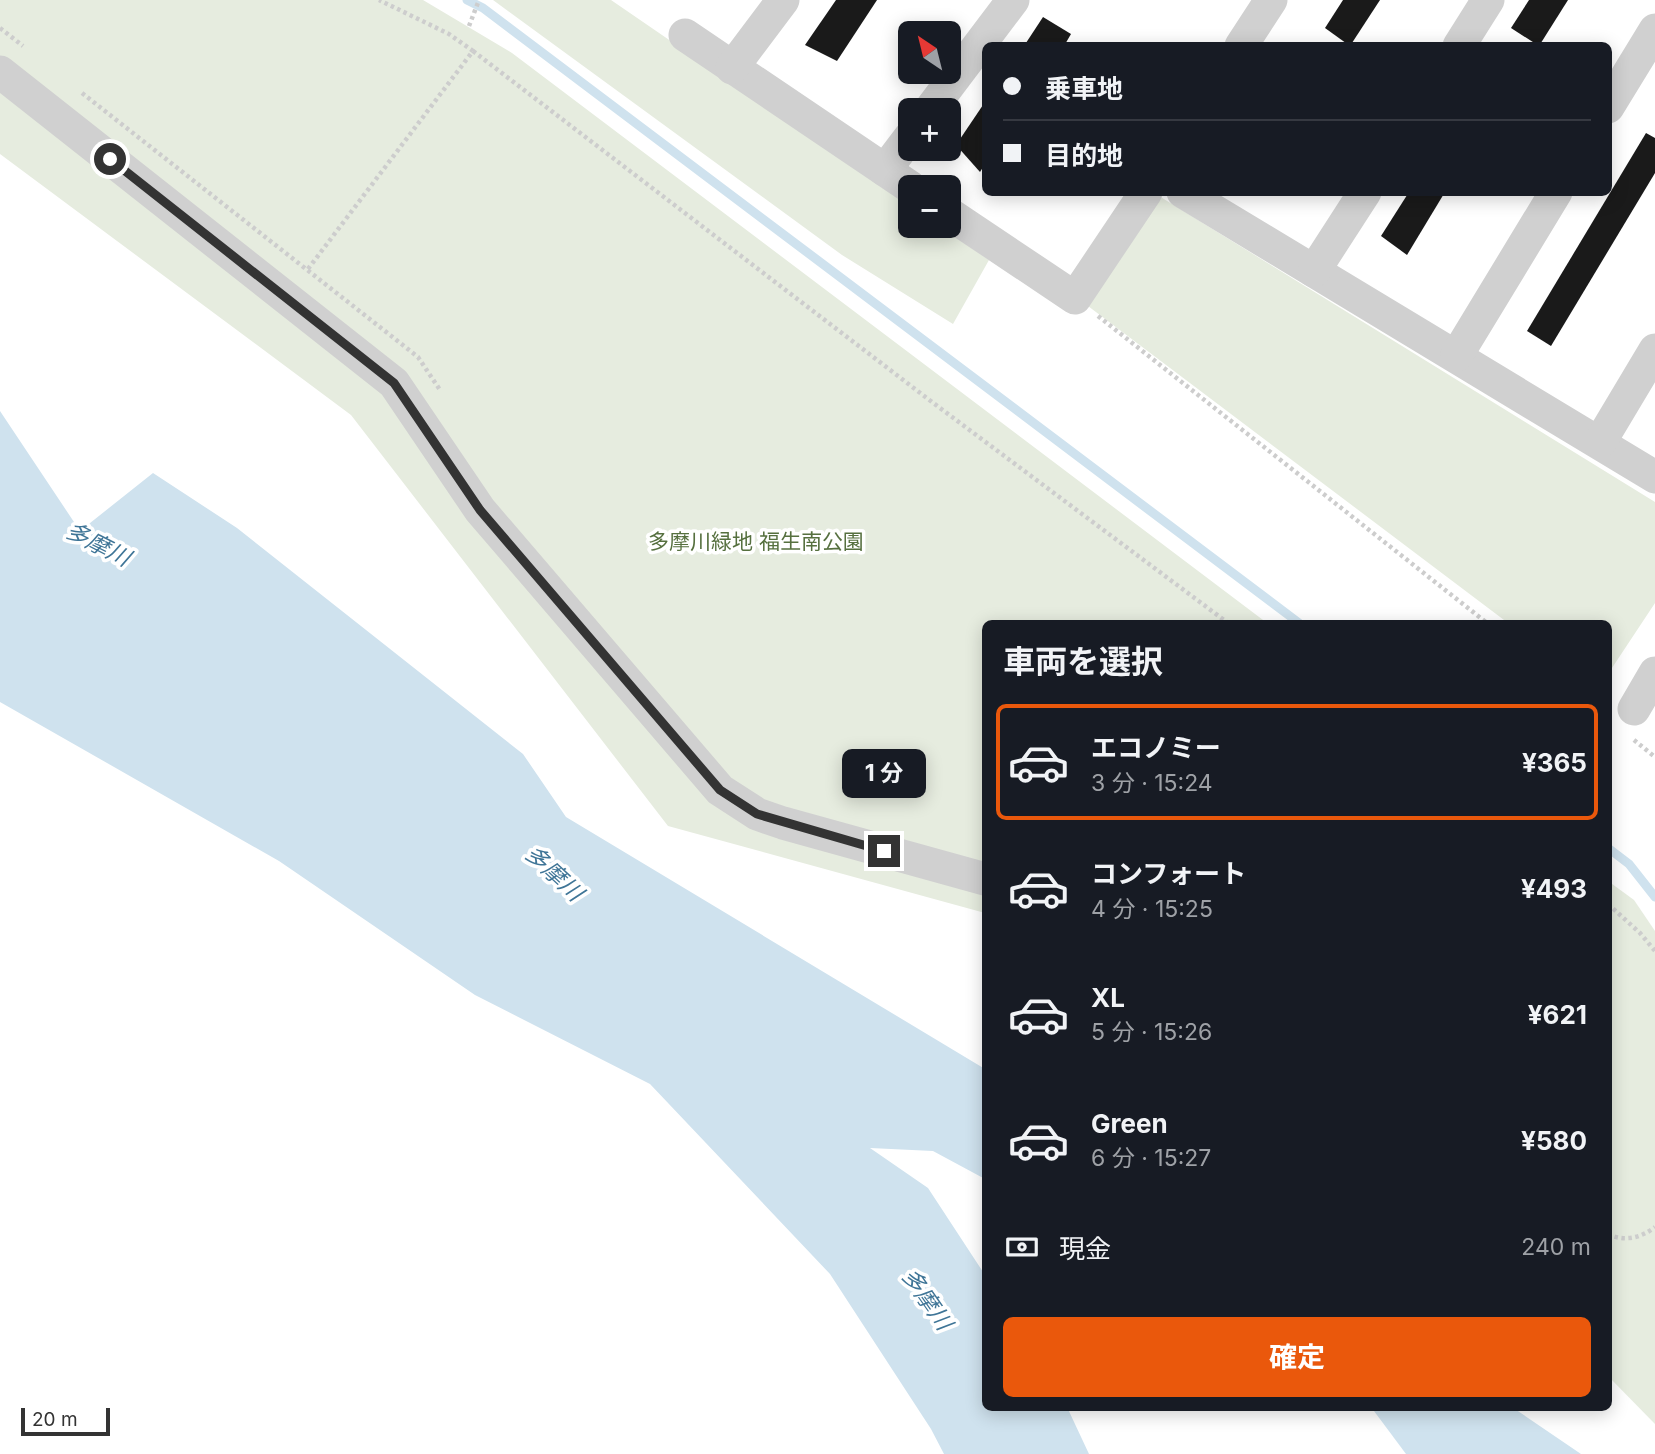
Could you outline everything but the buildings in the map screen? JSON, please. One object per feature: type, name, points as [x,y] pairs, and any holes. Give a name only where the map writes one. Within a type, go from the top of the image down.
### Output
[{"type":"lane","points":[[732,68],[783,0]]},
{"type":"lane","points":[[939,98],[1013,0]]},
{"type":"lane","points":[[1244,42],[1271,0]]},
{"type":"lane","points":[[1462,42],[1488,0]]},
{"type":"lane","points":[[1612,100],[1655,30]]},
{"type":"lane","points":[[685,35],[898,179]]},
{"type":"lane","points":[[0,72],[394,383],[480,510],[720,790],[757,814],[783,823],[982,878]]},
{"type":"lane","points":[[961,222],[1075,298],[1143,196]]},
{"type":"lane","points":[[1190,196],[1655,477]]},
{"type":"lane","points":[[1314,271],[1361,196]]},
{"type":"lane","points":[[1457,355],[1554,196]]},
{"type":"lane","points":[[1600,442],[1655,350]]},
{"type":"lane","points":[[1634,709],[1655,673]]},
{"type":"path","points":[[379,0],[442,30],[474,51],[900,378],[1224,620]]},
{"type":"path","points":[[469,26],[479,0]]},
{"type":"path","points":[[308,269],[474,51]]},
{"type":"path","points":[[1075,298],[1483,620]]},
{"type":"path","points":[[1612,908],[1655,951]]},
{"type":"path","points":[[1612,1235],[1626,1238],[1646,1234],[1655,1227]]},
{"type":"green space","name":"多摩川緑地 福生南公園","points":[[0,0],[423,0],[512,53],[1263,620],[982,620],[982,912],[668,826],[351,415],[0,154]]},
{"type":"green space","points":[[493,0],[611,0],[898,197],[898,238],[957,238],[989,260],[953,324],[842,255]]},
{"type":"green space","points":[[1159,196],[1655,502],[1655,603],[1612,668],[1612,620],[1504,620],[1084,303]]},
{"type":"green space","points":[[1612,884],[1634,900],[1655,931],[1655,1424],[1612,1380]]},
{"type":"water","name":"多摩川","points":[[0,411],[80,531],[153,473],[237,528],[523,754],[566,817],[982,1067],[982,1177],[933,1151],[870,1148],[928,1188],[982,1270],[982,1411],[1069,1411],[1089,1454],[944,1454],[931,1429],[830,1274],[650,1084],[475,995],[279,861],[0,702]]},
{"type":"water","points":[[1374,1411],[1518,1411],[1581,1454],[1406,1454]]},
{"type":"waterway","points":[[467,0],[483,8],[1295,620]]},
{"type":"waterway","points":[[1612,851],[1629,864],[1655,897]]},
{"type":"route","points":[[110,159],[394,383],[480,510],[720,790],[757,814],[884,851]]}]
